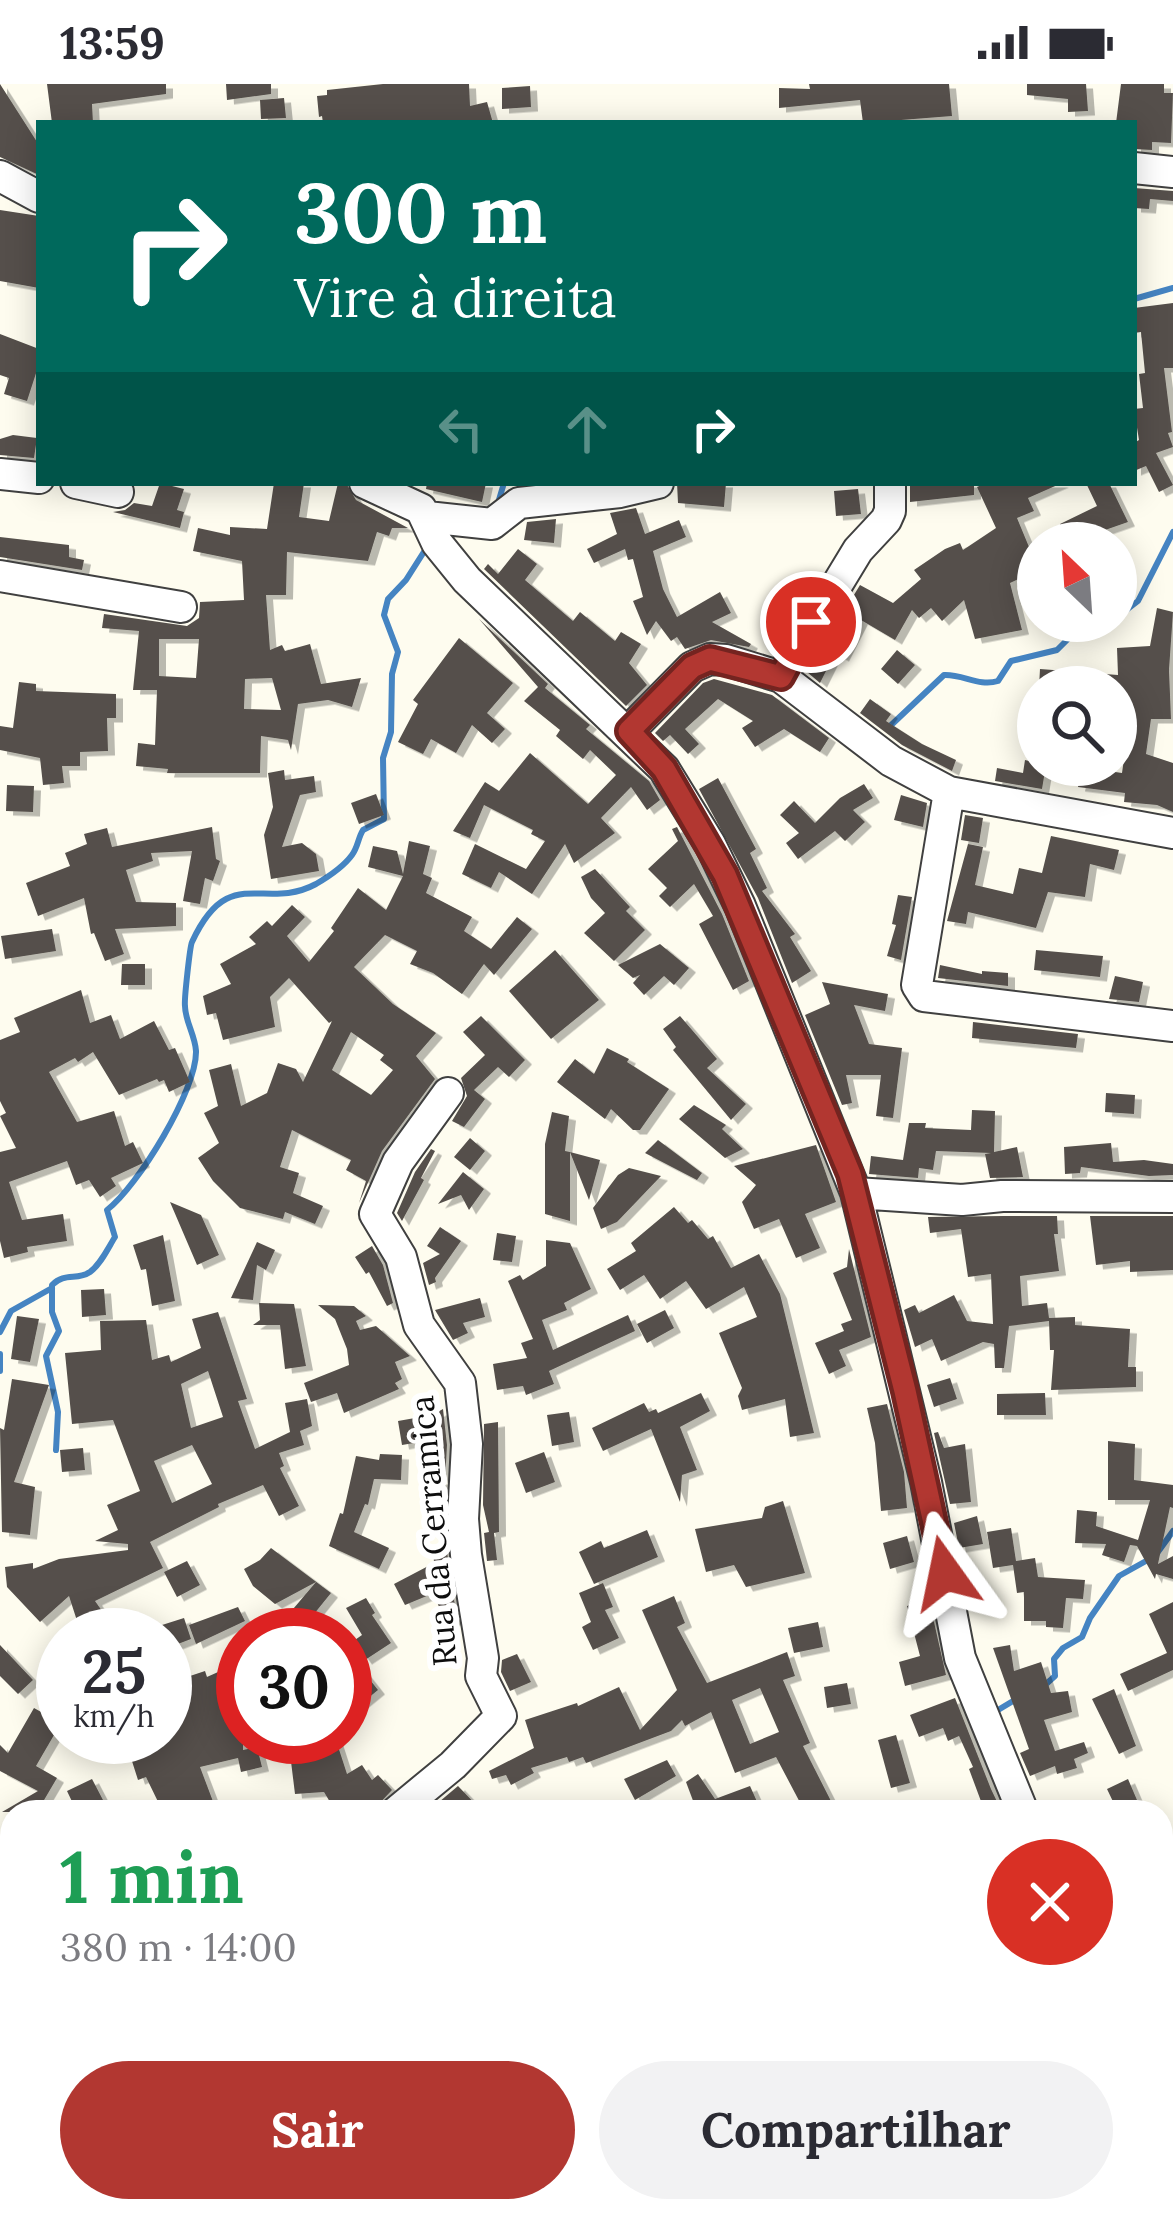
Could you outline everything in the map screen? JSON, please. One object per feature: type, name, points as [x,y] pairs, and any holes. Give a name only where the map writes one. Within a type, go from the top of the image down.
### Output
[{"type":"street","points":[[1137,168],[1173,172]]},
{"type":"street","points":[[0,176],[36,195]]},
{"type":"street","points":[[0,474],[36,478]]},
{"type":"street","points":[[90,486],[118,492]]},
{"type":"street","points":[[372,486],[407,500],[428,518],[436,543],[467,580],[664,769],[730,885],[856,1193],[926,1482],[960,1658],[1018,1800]]},
{"type":"street","points":[[428,518],[492,524],[519,503],[645,486]]},
{"type":"street","points":[[781,677],[858,550],[886,520],[890,486]]},
{"type":"street","points":[[0,576],[181,608]]},
{"type":"street","points":[[629,731],[692,667],[710,659],[781,677],[892,761],[949,792],[1173,833]]},
{"type":"street","points":[[949,792],[917,985],[924,996],[1173,1026]]},
{"type":"street","name":"Rua da Cerramica","points":[[411,1800],[501,1716],[482,1676],[466,1555],[467,1444],[460,1384],[419,1325],[401,1257],[375,1214],[398,1162],[448,1094]]},
{"type":"street","points":[[856,1193],[962,1200],[1173,1197]]},
{"type":"building","points":[[0,84],[36,140],[36,174],[0,157]]},
{"type":"building","points":[[47,84],[166,84],[166,94],[92,104],[93,120],[52,120]]},
{"type":"building","points":[[226,84],[271,84],[271,94],[227,100]]},
{"type":"building","points":[[383,84],[469,84],[470,106],[487,102],[492,120],[323,120],[317,96],[327,95],[327,90]]},
{"type":"building","points":[[809,84],[949,84],[952,116],[863,120],[860,100],[779,108],[779,88],[810,89]]},
{"type":"building","points":[[1027,84],[1086,84],[1088,111],[1068,112],[1068,99],[1027,95]]},
{"type":"building","points":[[1121,84],[1164,84],[1164,93],[1173,93],[1171,143],[1152,142],[1152,150],[1137,149],[1137,120],[1116,120]]},
{"type":"building","points":[[530,86],[531,107],[502,109],[502,88]]},
{"type":"building","points":[[284,98],[286,118],[261,119],[260,100]]},
{"type":"building","points":[[1137,188],[1173,191],[1173,201],[1150,199],[1149,209],[1137,208]]},
{"type":"building","points":[[0,210],[36,216],[36,287],[0,281]]},
{"type":"building","points":[[1173,303],[1173,368],[1164,368],[1173,447],[1156,453],[1173,485],[1159,492],[1146,466],[1137,470],[1137,409],[1143,408],[1139,374],[1145,373],[1137,308]]},
{"type":"building","points":[[0,334],[36,348],[36,373],[27,401],[4,394],[9,378],[0,375]]},
{"type":"building","points":[[36,438],[34,458],[0,455],[0,439]]},
{"type":"building","points":[[159,486],[184,489],[177,510],[184,512],[180,528],[113,512],[134,503],[152,506]]},
{"type":"building","points":[[274,486],[304,486],[299,517],[329,521],[337,486],[348,486],[356,500],[408,528],[392,528],[389,536],[377,532],[368,561],[287,552],[286,595],[266,595],[270,650],[310,644],[321,684],[361,678],[352,707],[328,700],[298,704],[291,750],[288,740],[261,736],[260,773],[167,773],[168,769],[136,766],[138,743],[155,745],[157,690],[133,690],[139,631],[102,628],[104,614],[187,626],[199,618],[200,602],[244,600],[242,561],[193,551],[198,528],[230,535],[230,527],[267,529]],"holes":[[[159,639],[199,639],[196,678],[159,676]],[[272,678],[281,710],[244,709],[245,679]]]},
{"type":"building","points":[[426,486],[485,486],[482,502]]},
{"type":"building","points":[[677,486],[726,486],[724,507],[678,503]]},
{"type":"building","points":[[910,486],[974,486],[974,495],[910,502]]},
{"type":"building","points":[[1055,486],[1028,498],[1034,511],[1017,518],[1017,580],[1010,583],[1017,631],[975,639],[964,600],[942,621],[931,608],[919,618],[912,610],[895,640],[861,620],[842,657],[835,653],[820,683],[807,672],[860,585],[893,603],[921,579],[914,570],[945,549],[960,543],[963,550],[996,528],[977,487]]},
{"type":"building","points":[[1087,486],[1110,486],[1128,522],[1064,522],[1097,506]]},
{"type":"building","points":[[858,489],[861,514],[836,516],[834,491]]},
{"type":"building","points":[[636,508],[645,534],[679,520],[686,537],[653,551],[677,617],[720,592],[731,613],[712,622],[751,644],[749,647],[711,640],[685,649],[677,637],[671,641],[656,621],[647,635],[633,601],[643,597],[633,559],[628,560],[625,549],[594,563],[587,549],[617,534],[610,513]]},
{"type":"building","points":[[556,519],[554,543],[524,540],[527,522]]},
{"type":"building","points":[[0,537],[69,545],[69,557],[84,560],[82,570],[0,557]]},
{"type":"building","points":[[518,549],[537,564],[525,580],[573,621],[580,612],[615,641],[621,632],[641,644],[629,663],[647,685],[626,706],[484,569],[488,564],[498,574]]},
{"type":"building","points":[[1157,608],[1173,612],[1171,719],[1151,719],[1146,754],[1173,763],[1173,812],[1157,805],[1124,802],[1125,793],[1078,787],[1137,786],[1137,666],[1118,666],[1117,648],[1150,646]]},
{"type":"building","points":[[479,619],[548,684],[545,688],[590,725],[586,729],[649,781],[660,800],[647,810],[631,787],[601,818],[615,833],[574,863],[565,844],[532,894],[499,872],[491,888],[462,874],[475,844],[526,869],[545,841],[484,805],[470,838],[453,831],[485,782],[499,791],[530,753],[588,804],[616,775],[590,750],[583,759],[556,736],[560,730],[524,701],[538,687]]},
{"type":"building","points":[[459,638],[513,683],[487,713],[505,729],[492,743],[472,725],[456,753],[431,739],[423,754],[398,742],[418,704],[413,700]]},
{"type":"building","points":[[897,650],[915,665],[898,684],[881,669]]},
{"type":"building","points":[[714,679],[772,695],[829,738],[820,752],[784,729],[755,747],[742,728],[753,721],[718,699],[685,729],[699,744],[688,754],[670,735],[663,741],[655,733],[703,683]]},
{"type":"building","points":[[19,682],[36,684],[36,691],[116,694],[116,718],[107,718],[108,751],[80,752],[80,766],[62,766],[64,783],[43,785],[40,758],[0,750],[0,726],[13,728]]},
{"type":"building","points":[[870,699],[891,714],[886,721],[956,760],[952,771],[902,745],[860,713]]},
{"type":"building","points":[[997,768],[1017,772],[1017,785],[995,781]]},
{"type":"building","points":[[284,770],[285,780],[314,776],[316,792],[300,795],[282,847],[302,843],[316,854],[319,871],[271,879],[264,835],[273,807],[268,773]]},
{"type":"building","points":[[718,778],[756,849],[750,853],[767,888],[762,891],[795,934],[790,937],[811,971],[792,983],[758,898],[699,789]]},
{"type":"building","points":[[864,784],[873,798],[853,810],[865,822],[845,841],[835,831],[798,859],[786,843],[799,833],[780,815],[794,801],[815,823],[840,798]]},
{"type":"building","points":[[7,785],[34,786],[33,812],[6,811]]},
{"type":"building","points":[[376,794],[384,815],[359,824],[351,803]]},
{"type":"building","points":[[901,795],[927,803],[923,827],[894,820]]},
{"type":"building","points":[[965,815],[983,818],[979,843],[961,840]]},
{"type":"building","points":[[212,827],[220,861],[213,881],[205,878],[200,904],[183,901],[192,851],[151,853],[153,861],[126,870],[136,902],[176,903],[176,926],[115,929],[124,954],[105,961],[91,934],[84,898],[38,916],[26,883],[70,866],[65,853],[87,844],[84,834],[107,828],[112,847]]},
{"type":"building","points":[[677,827],[722,914],[749,981],[733,990],[699,924],[713,916],[694,884],[670,907],[659,896],[667,888],[648,869],[678,841],[672,829]]},
{"type":"building","points":[[1051,836],[1119,850],[1114,870],[1090,864],[1085,897],[1048,892],[1036,928],[968,912],[966,924],[947,921],[968,844],[983,847],[975,885],[1013,894],[1019,868],[1042,873]]},
{"type":"building","points":[[409,841],[430,846],[423,874],[432,878],[426,893],[472,917],[464,931],[491,949],[517,917],[532,929],[494,975],[484,964],[462,994],[433,973],[410,964],[417,951],[385,935],[354,967],[393,1004],[436,1033],[416,1056],[435,1079],[382,1151],[359,1203],[366,1181],[346,1170],[351,1160],[292,1130],[280,1167],[299,1173],[293,1193],[323,1206],[315,1224],[285,1212],[283,1219],[240,1208],[198,1158],[219,1143],[204,1113],[218,1106],[209,1070],[231,1064],[241,1106],[267,1093],[278,1063],[296,1069],[303,1082],[332,1021],[289,978],[270,997],[275,1027],[223,1040],[216,1013],[207,1015],[203,996],[231,984],[220,964],[256,944],[249,937],[267,921],[272,926],[292,905],[305,917],[287,936],[309,962],[334,931],[331,928],[358,888],[386,910],[403,876],[368,867],[373,846],[397,851],[403,874]],"holes":[[[351,1032],[384,1055],[380,1060],[393,1070],[371,1095],[332,1070]]]},
{"type":"building","points":[[595,869],[645,930],[614,961],[584,933],[605,913],[581,877]]},
{"type":"building","points":[[898,895],[912,897],[901,960],[887,956]]},
{"type":"building","points":[[52,929],[56,951],[5,959],[1,936]]},
{"type":"building","points":[[660,944],[689,968],[674,985],[664,976],[644,995],[633,983],[640,975],[633,978],[618,965]]},
{"type":"building","points":[[555,950],[599,1000],[551,1039],[509,991]]},
{"type":"building","points":[[1036,950],[1103,956],[1100,977],[1034,970]]},
{"type":"building","points":[[122,964],[145,964],[145,985],[121,985]]},
{"type":"building","points":[[940,965],[982,974],[1008,973],[1008,986],[938,978]]},
{"type":"building","points":[[1115,976],[1143,982],[1139,1002],[1109,999]]},
{"type":"building","points":[[822,982],[888,994],[885,1011],[854,1005],[869,1044],[902,1048],[893,1118],[876,1116],[881,1075],[846,1075],[852,1103],[842,1105],[805,1015],[830,1004]]},
{"type":"building","points":[[81,990],[90,1023],[111,1015],[120,1039],[154,1021],[169,1050],[175,1048],[190,1082],[169,1092],[164,1080],[157,1079],[119,1095],[93,1052],[49,1072],[77,1122],[114,1111],[125,1146],[133,1142],[143,1163],[111,1178],[116,1186],[100,1197],[89,1180],[76,1185],[67,1161],[9,1182],[22,1220],[63,1214],[67,1241],[27,1247],[28,1252],[4,1258],[0,1152],[16,1148],[0,1116],[6,1113],[0,1101],[0,1040],[20,1032],[14,1018]]},
{"type":"building","points":[[481,1016],[525,1060],[509,1077],[498,1067],[474,1090],[485,1099],[464,1127],[452,1121],[467,1096],[461,1078],[485,1055],[463,1032]]},
{"type":"building","points":[[680,1016],[717,1059],[707,1068],[746,1104],[731,1120],[673,1050],[676,1047],[663,1029]]},
{"type":"building","points":[[973,1022],[1078,1034],[1076,1048],[972,1038]]},
{"type":"building","points":[[607,1048],[669,1089],[640,1130],[633,1130],[611,1109],[605,1119],[557,1082],[575,1059],[594,1074]]},
{"type":"building","points":[[1106,1093],[1135,1095],[1134,1114],[1105,1112]]},
{"type":"building","points":[[694,1105],[726,1125],[722,1129],[743,1149],[725,1158],[679,1119]]},
{"type":"building","points":[[972,1110],[995,1111],[994,1152],[1017,1147],[1023,1177],[990,1178],[985,1154],[991,1153],[936,1151],[933,1170],[919,1168],[918,1178],[869,1174],[871,1156],[903,1160],[909,1123],[971,1130]]},
{"type":"building","points":[[552,1112],[569,1116],[565,1151],[570,1152],[570,1221],[545,1214],[545,1144]]},
{"type":"building","points":[[470,1138],[485,1151],[470,1170],[454,1157]]},
{"type":"building","points":[[658,1140],[702,1173],[697,1180],[645,1153]]},
{"type":"building","points":[[1111,1143],[1113,1162],[1173,1164],[1173,1175],[1081,1167],[1080,1173],[1065,1174],[1064,1147]]},
{"type":"building","points":[[816,1145],[836,1202],[805,1214],[820,1248],[796,1258],[779,1219],[754,1229],[742,1202],[756,1185],[734,1166]]},
{"type":"building","points":[[431,1149],[435,1151],[424,1180],[402,1221],[397,1213]]},
{"type":"building","points":[[570,1152],[600,1160],[589,1200]]},
{"type":"building","points":[[629,1168],[661,1176],[617,1222],[601,1229],[593,1208]]},
{"type":"building","points":[[463,1172],[484,1189],[469,1210],[461,1195],[438,1204]]},
{"type":"building","points":[[170,1202],[201,1215],[219,1255],[197,1265]]},
{"type":"building","points":[[674,1207],[708,1239],[713,1236],[731,1268],[759,1254],[780,1294],[814,1433],[790,1437],[785,1399],[742,1410],[738,1396],[742,1388],[719,1333],[757,1317],[744,1287],[706,1309],[686,1281],[660,1299],[644,1275],[620,1290],[607,1269],[636,1251],[631,1243]]},
{"type":"building","points":[[1057,1216],[1058,1234],[1054,1234],[1059,1271],[1020,1276],[1022,1306],[1047,1303],[1049,1318],[1075,1317],[1075,1325],[1130,1329],[1128,1367],[1136,1367],[1136,1387],[1051,1390],[1054,1350],[1050,1350],[1049,1321],[1009,1326],[1004,1368],[995,1368],[994,1344],[983,1342],[941,1361],[932,1339],[915,1347],[904,1310],[915,1305],[919,1313],[954,1295],[967,1321],[993,1324],[991,1274],[968,1277],[961,1229],[930,1233],[928,1217]]},
{"type":"building","points":[[1090,1216],[1173,1216],[1173,1270],[1130,1272],[1130,1261],[1096,1265]]},
{"type":"building","points":[[440,1227],[461,1241],[436,1282],[429,1285],[423,1263],[440,1254],[427,1246]]},
{"type":"building","points":[[497,1233],[516,1236],[512,1262],[493,1260]]},
{"type":"building","points":[[163,1235],[175,1301],[152,1306],[146,1269],[141,1270],[133,1245]]},
{"type":"building","points":[[546,1240],[570,1243],[591,1289],[564,1303],[567,1310],[542,1320],[553,1350],[628,1315],[635,1331],[549,1371],[554,1384],[526,1395],[523,1386],[497,1390],[493,1364],[527,1358],[521,1343],[533,1339],[508,1281],[520,1275],[523,1280],[546,1266]]},
{"type":"building","points":[[257,1242],[275,1250],[266,1270],[257,1265],[253,1300],[231,1298]]},
{"type":"building","points":[[372,1246],[383,1265],[393,1303],[387,1306],[355,1257]]},
{"type":"building","points":[[849,1249],[871,1337],[839,1350],[846,1366],[829,1374],[815,1343],[844,1331],[841,1324],[852,1320],[833,1273],[847,1267]]},
{"type":"building","points":[[104,1289],[106,1315],[82,1317],[81,1290]]},
{"type":"building","points":[[480,1298],[485,1317],[463,1323],[468,1333],[453,1340],[435,1310]]},
{"type":"building","points":[[259,1303],[294,1304],[306,1366],[285,1369],[280,1325],[253,1325],[260,1320]]},
{"type":"building","points":[[318,1305],[354,1306],[366,1316],[356,1321],[360,1330],[376,1326],[410,1356],[395,1362],[402,1379],[395,1383],[399,1389],[344,1413],[337,1393],[311,1402],[304,1383],[349,1365],[335,1319]]},
{"type":"building","points":[[665,1310],[674,1328],[647,1343],[637,1324]]},
{"type":"building","points":[[218,1312],[247,1399],[238,1401],[255,1449],[290,1432],[285,1403],[307,1399],[312,1426],[300,1431],[304,1445],[279,1453],[284,1466],[280,1468],[299,1506],[279,1516],[263,1485],[218,1504],[150,1542],[163,1568],[95,1601],[100,1608],[73,1608],[69,1596],[56,1608],[36,1608],[36,1618],[7,1587],[5,1567],[33,1563],[33,1569],[59,1559],[128,1550],[128,1544],[95,1541],[118,1530],[107,1505],[140,1491],[113,1420],[72,1424],[65,1353],[101,1350],[100,1321],[146,1320],[152,1360],[169,1355],[171,1362],[201,1348],[192,1319]],"holes":[[[208,1371],[223,1417],[191,1428],[181,1384]],[[192,1445],[212,1484],[172,1503],[154,1461]]]},
{"type":"building","points":[[17,1316],[39,1319],[30,1362],[11,1359]]},
{"type":"building","points":[[950,1378],[957,1399],[934,1407],[927,1385]]},
{"type":"building","points":[[12,1379],[49,1385],[14,1482],[35,1487],[30,1535],[2,1532],[0,1428],[4,1430]]},
{"type":"building","points":[[701,1393],[710,1411],[680,1427],[697,1470],[682,1475],[680,1502],[651,1429],[603,1451],[592,1428],[644,1403],[649,1412],[656,1409],[658,1413]]},
{"type":"building","points":[[1045,1393],[1046,1415],[997,1415],[997,1394]]},
{"type":"building","points":[[887,1404],[904,1472],[907,1508],[881,1511],[867,1408]]},
{"type":"building","points":[[443,1409],[447,1445],[444,1503],[435,1504],[433,1481],[441,1480],[432,1440],[402,1445],[398,1421]]},
{"type":"building","points":[[569,1412],[574,1442],[552,1446],[547,1415]]},
{"type":"building","points":[[498,1422],[497,1560],[487,1561],[484,1424]]},
{"type":"building","points":[[938,1432],[944,1448],[965,1444],[971,1502],[950,1504],[934,1433]]},
{"type":"building","points":[[1108,1441],[1135,1444],[1134,1480],[1173,1485],[1173,1508],[1158,1564],[1173,1556],[1173,1579],[1156,1574],[1155,1579],[1137,1546],[1130,1545],[1124,1562],[1102,1555],[1106,1544],[1075,1543],[1077,1510],[1097,1512],[1096,1526],[1138,1540],[1150,1500],[1108,1500]]},
{"type":"building","points":[[83,1448],[85,1470],[62,1472],[60,1450]]},
{"type":"building","points":[[544,1452],[555,1482],[526,1493],[515,1463]]},
{"type":"building","points":[[380,1454],[402,1455],[401,1480],[374,1479],[354,1532],[389,1548],[379,1569],[329,1546],[343,1514],[356,1456],[379,1460]]},
{"type":"building","points":[[783,1501],[805,1573],[746,1587],[734,1565],[706,1572],[695,1529],[762,1518],[765,1507]]},
{"type":"building","points":[[977,1516],[983,1544],[959,1548],[954,1523]]},
{"type":"building","points":[[1011,1528],[1016,1561],[1035,1558],[1038,1577],[1085,1580],[1083,1599],[1066,1598],[1063,1628],[1046,1627],[1046,1621],[1024,1621],[1024,1592],[1017,1593],[1013,1565],[993,1568],[987,1532]]},
{"type":"building","points":[[647,1530],[658,1557],[594,1584],[579,1552],[601,1541],[604,1548]]},
{"type":"building","points":[[907,1536],[914,1562],[890,1569],[883,1543]]},
{"type":"building","points":[[446,1545],[457,1620],[445,1624],[434,1593],[405,1605],[394,1584],[434,1563],[433,1546]]},
{"type":"building","points":[[271,1548],[331,1593],[319,1608],[294,1608],[316,1582],[275,1604],[253,1586],[244,1569]]},
{"type":"building","points":[[187,1561],[200,1585],[177,1597],[164,1572]]},
{"type":"building","points":[[603,1583],[613,1607],[605,1610],[619,1638],[593,1650],[582,1627],[591,1622],[579,1593]]},
{"type":"building","points":[[674,1596],[685,1623],[677,1627],[707,1683],[787,1652],[795,1676],[783,1680],[810,1743],[803,1746],[830,1800],[799,1800],[776,1757],[735,1773],[711,1712],[586,1763],[583,1757],[569,1762],[567,1757],[531,1768],[534,1773],[511,1785],[506,1775],[492,1779],[489,1771],[534,1748],[525,1720],[578,1706],[619,1687],[640,1730],[677,1690],[642,1610]],"holes":[[[760,1688],[779,1732],[750,1744],[732,1700]]]},
{"type":"building","points":[[366,1598],[372,1608],[346,1608]]},
{"type":"building","points":[[929,1600],[946,1675],[905,1686],[899,1662],[920,1656],[907,1606]]},
{"type":"building","points":[[1173,1602],[1173,1670],[1128,1691],[1120,1674],[1167,1653],[1149,1614]]},
{"type":"building","points":[[216,1615],[216,1635],[196,1644],[192,1624]]},
{"type":"building","points":[[372,1615],[391,1643],[372,1655]]},
{"type":"building","points":[[818,1622],[823,1647],[794,1653],[788,1628]]},
{"type":"building","points":[[0,1645],[33,1680],[18,1694],[0,1676]]},
{"type":"building","points":[[1010,1645],[1014,1671],[1041,1662],[1051,1693],[1068,1691],[1072,1712],[1044,1720],[1055,1751],[1084,1742],[1088,1753],[1074,1759],[1077,1768],[1057,1774],[1055,1766],[1030,1776],[1020,1753],[1029,1749],[993,1648]]},
{"type":"building","points":[[517,1654],[531,1682],[510,1691],[501,1672],[502,1660]]},
{"type":"building","points":[[205,1671],[207,1677],[216,1673],[216,1763],[200,1767],[212,1800],[157,1800],[146,1777],[138,1780],[133,1764],[192,1764],[192,1675]]},
{"type":"building","points":[[847,1683],[851,1704],[827,1708],[824,1687]]},
{"type":"building","points":[[1114,1689],[1136,1746],[1119,1754],[1092,1699]]},
{"type":"building","points":[[955,1698],[996,1800],[981,1800],[959,1736],[948,1741],[943,1728],[919,1737],[910,1715]]},
{"type":"building","points":[[36,1709],[36,1766],[57,1778],[44,1800],[23,1800],[38,1791],[0,1771],[0,1745],[8,1753]]},
{"type":"building","points":[[896,1735],[910,1783],[891,1788],[878,1740]]},
{"type":"building","points":[[667,1760],[676,1776],[635,1800],[624,1779]]},
{"type":"building","points":[[239,1764],[261,1764],[262,1767],[241,1772]]},
{"type":"building","points":[[291,1764],[344,1764],[347,1774],[362,1765],[372,1780],[378,1775],[392,1790],[383,1800],[329,1800],[324,1792],[295,1794]]},
{"type":"building","points":[[698,1774],[715,1799],[750,1786],[756,1800],[693,1800],[686,1782]]},
{"type":"building","points":[[92,1779],[103,1800],[71,1800],[67,1791]]},
{"type":"building","points":[[1128,1779],[1137,1800],[1112,1800],[1107,1789]]},
{"type":"building","points":[[458,1786],[471,1800],[441,1800]]},
{"type":"waterway","points":[[1137,298],[1173,288]]},
{"type":"waterway","points":[[498,503],[503,486]]},
{"type":"waterway","points":[[1137,602],[1173,532]]},
{"type":"waterway","points":[[56,1450],[58,1412],[46,1356],[59,1331],[52,1312],[52,1285],[85,1275],[101,1260],[115,1237],[107,1210],[149,1159],[187,1089],[196,1051],[185,1006],[192,942],[206,918],[234,896],[297,891],[326,878],[352,855],[363,830],[384,819],[383,758],[391,732],[392,674],[398,652],[384,615],[388,599],[427,547]]},
{"type":"waterway","points":[[887,729],[944,675],[998,681],[1011,661],[1057,650],[1065,642]]},
{"type":"waterway","points":[[0,1332],[11,1311],[52,1288]]},
{"type":"waterway","points":[[0,1354],[0,1371]]},
{"type":"waterway","points":[[1045,1685],[1055,1676],[1054,1659],[1082,1637],[1119,1576],[1155,1556],[1173,1531]]},
{"type":"waterway","points":[[993,1713],[1018,1698]]},
{"type":"route","points":[[811,622],[781,677],[710,659],[692,667],[629,731],[664,769],[710,844],[770,975],[850,1174],[945,1573]]}]
